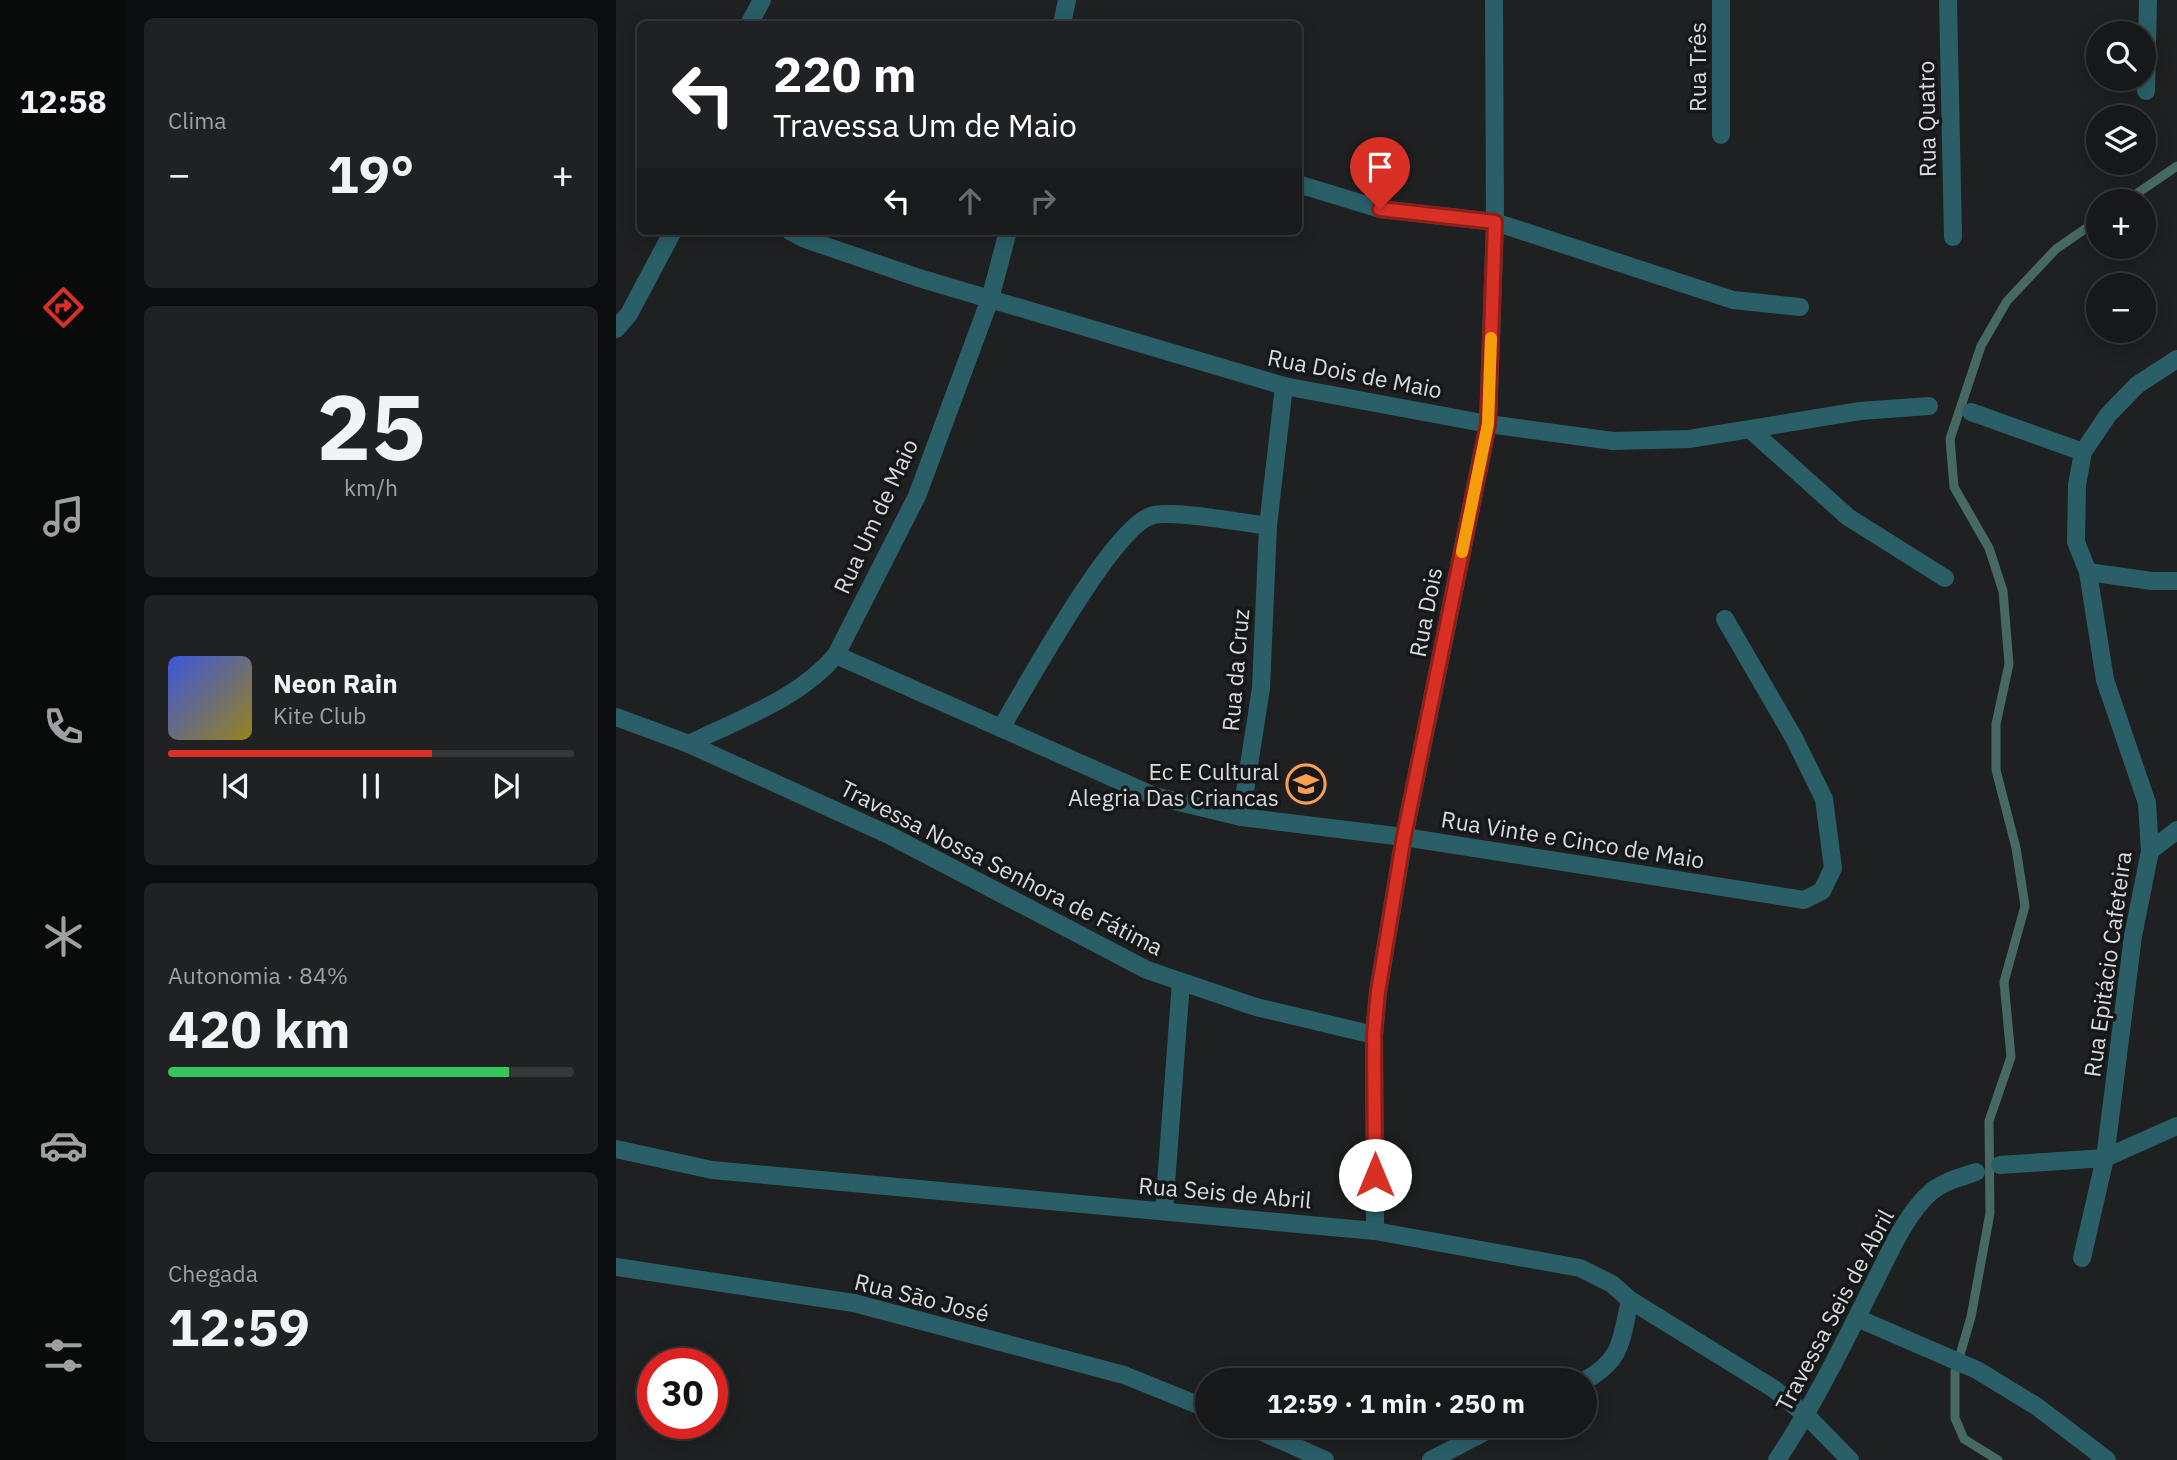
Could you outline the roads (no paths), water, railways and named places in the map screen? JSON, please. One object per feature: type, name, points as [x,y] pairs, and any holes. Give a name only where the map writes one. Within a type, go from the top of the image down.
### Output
[{"type":"street","points":[[751,21],[762,0]]},
{"type":"street","points":[[1063,21],[1068,0]]},
{"type":"street","name":"Rua Dois","points":[[1375,1231],[1374,1035],[1378,992],[1404,836],[1488,424],[1495,222],[1494,0]]},
{"type":"street","name":"Rua Três","points":[[1721,0],[1721,135]]},
{"type":"street","name":"Rua Quatro","points":[[1948,0],[1953,237]]},
{"type":"street","points":[[2148,0],[2148,21]]},
{"type":"street","points":[[1302,185],[1380,209],[1495,222],[1733,300],[1800,307]]},
{"type":"street","points":[[616,329],[629,314],[671,235]]},
{"type":"street","name":"Rua Dois de Maio","points":[[798,235],[990,299],[1284,386],[1488,424],[1613,440],[1689,439],[1752,431],[1860,411],[1930,406]]},
{"type":"street","name":"Rua Um de Maio","points":[[689,744],[802,688],[821,673],[836,655],[917,496],[990,299],[1007,235]]},
{"type":"street","points":[[1971,412],[2083,452],[2108,415],[2137,385],[2177,359]]},
{"type":"street","name":"Rua da Cruz","points":[[1241,817],[1261,688],[1268,526],[1284,386]]},
{"type":"street","points":[[1752,431],[1848,517],[1945,578]]},
{"type":"street","name":"Rua Epitácio Cafeteira","points":[[2081,1258],[2105,1158],[2133,936],[2150,851],[2147,803],[2105,680],[2088,572],[2076,542],[2077,485],[2083,452]]},
{"type":"street","points":[[1001,728],[1107,558],[1135,526],[1151,516],[1168,515],[1268,526]]},
{"type":"street","points":[[2088,572],[2152,581],[2177,581]]},
{"type":"street","name":"Rua Vinte e Cinco de Maio","points":[[836,655],[1154,796],[1241,817],[1404,836],[1804,900],[1822,891],[1833,868],[1824,799],[1794,738],[1725,619]]},
{"type":"street","name":"Travessa Nossa Senhora de Fátima","points":[[616,717],[689,744],[889,835],[1147,970],[1256,1007],[1374,1035]]},
{"type":"street","points":[[2150,851],[2177,830]]},
{"type":"street","points":[[1164,1211],[1181,982]]},
{"type":"street","points":[[2000,1165],[2105,1158],[2177,1126]]},
{"type":"street","name":"Rua Seis de Abril","points":[[616,1149],[712,1170],[1375,1231],[1580,1268],[1612,1284],[1630,1300],[1774,1389],[1807,1416],[1850,1460]]},
{"type":"street","name":"Travessa Seis de Abril","points":[[1777,1460],[1807,1416],[1890,1251],[1920,1204],[1933,1190],[1953,1179],[1976,1172]]},
{"type":"street","name":"Rua São José","points":[[616,1268],[854,1303],[1124,1375],[1195,1404]]},
{"type":"street","points":[[1597,1374],[1617,1356],[1630,1300]]},
{"type":"street","points":[[1857,1318],[1977,1370],[2036,1406],[2107,1460]]},
{"type":"street","points":[[1276,1438],[1325,1460]]},
{"type":"street","points":[[1431,1460],[1473,1438]]},
{"type":"waterway","points":[[2143,189],[2177,166]]},
{"type":"waterway","points":[[1998,1460],[1964,1439],[1955,1418],[1955,1372],[1971,1317],[1990,1213],[1989,1121],[2011,1057],[2004,982],[2025,906],[2016,848],[1996,770],[1996,724],[2009,664],[2003,591],[1989,548],[1954,487],[1950,439],[1981,346],[2007,301],[2056,249],[2086,228]]},
{"type":"place","name":"Ec E Cultural Alegria Das Criancas","points":[[1306,784]]}]
